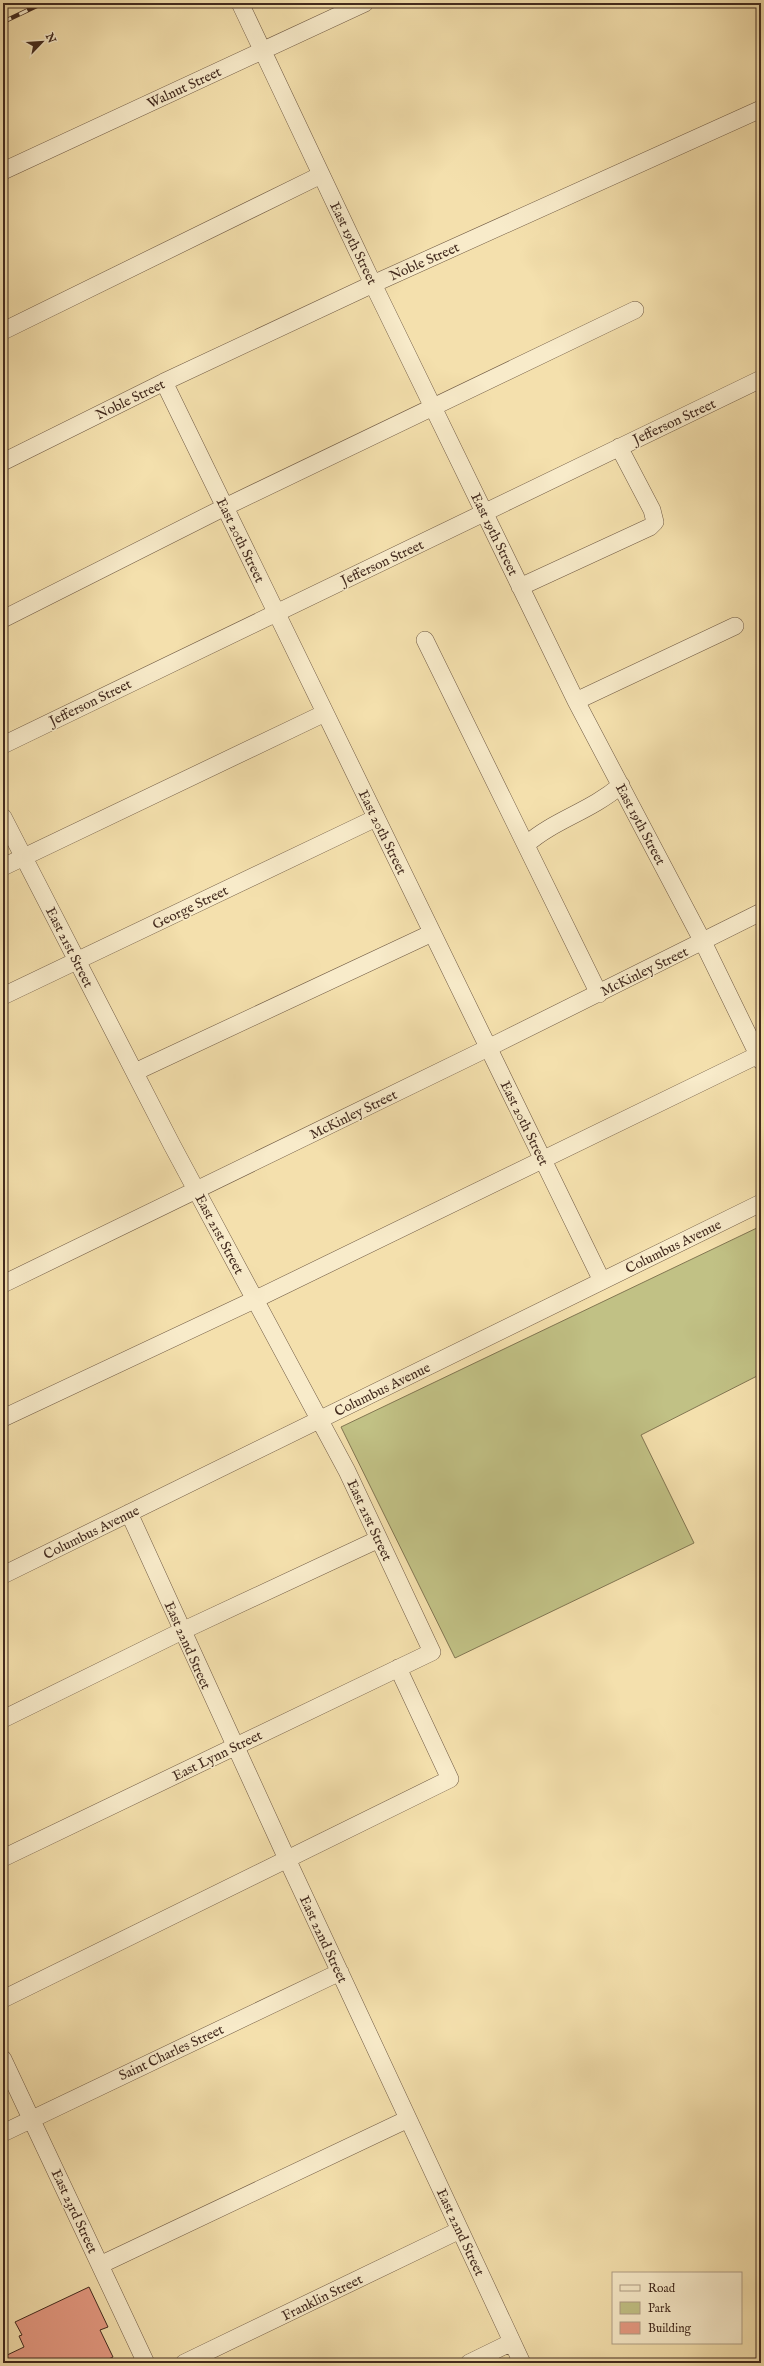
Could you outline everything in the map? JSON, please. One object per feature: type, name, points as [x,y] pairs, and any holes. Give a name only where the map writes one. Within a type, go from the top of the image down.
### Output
[{"type":"street","name":"East 19th Street","points":[[240,3],[373,284],[576,701],[703,942],[760,1058]]},
{"type":"street","name":"Walnut Street","points":[[3,171],[365,3]]},
{"type":"street","name":"Noble Street","points":[[3,462],[164,382],[373,284],[761,109]]},
{"type":"street","points":[[3,331],[321,175]]},
{"type":"street","points":[[3,620],[225,507],[434,408],[635,310]]},
{"type":"street","name":"Jefferson Street","points":[[3,745],[761,379]]},
{"type":"street","name":"East 20th Street","points":[[164,382],[602,1281]]},
{"type":"street","points":[[520,587],[650,527],[655,522],[652,510],[619,447]]},
{"type":"street","points":[[576,701],[735,626]]},
{"type":"street","points":[[424,640],[527,844],[598,994]]},
{"type":"street","points":[[3,867],[325,713]]},
{"type":"street","points":[[527,844],[538,834],[604,800],[621,785]]},
{"type":"street","name":"East 21st Street","points":[[3,817],[254,1300],[347,1471],[432,1652]]},
{"type":"street","name":"George Street","points":[[3,996],[376,818]]},
{"type":"street","name":"McKinley Street","points":[[3,1284],[488,1048],[761,912]]},
{"type":"street","points":[[135,1072],[432,933]]},
{"type":"street","points":[[3,1418],[254,1300],[543,1160],[760,1058]]},
{"type":"street","name":"Columbus Avenue","points":[[3,1574],[319,1421],[761,1203]]},
{"type":"street","name":"East 22nd Street","points":[[129,1513],[235,1747],[522,2363]]},
{"type":"street","points":[[3,1719],[182,1631],[379,1539]]},
{"type":"street","name":"East Lynn Street","points":[[3,1858],[432,1652]]},
{"type":"street","points":[[3,1999],[450,1779],[398,1668]]},
{"type":"street","name":"Saint Charles Street","points":[[3,2133],[340,1972]]},
{"type":"street","name":"East 23rd Street","points":[[3,2059],[146,2363]]},
{"type":"street","points":[[100,2265],[408,2119]]},
{"type":"street","name":"Franklin Street","points":[[184,2363],[460,2230]]},
{"type":"street","points":[[469,2363],[512,2342]]},
{"type":"green space","points":[[761,1226],[761,1374],[641,1435],[694,1543],[455,1658],[341,1427]]},
{"type":"building","points":[[89,2287],[108,2327],[100,2330],[113,2357],[100,2363],[3,2363],[3,2357],[24,2347],[19,2336],[22,2335],[15,2322]]},
{"type":"railway","points":[[3,22],[43,3]]}]
